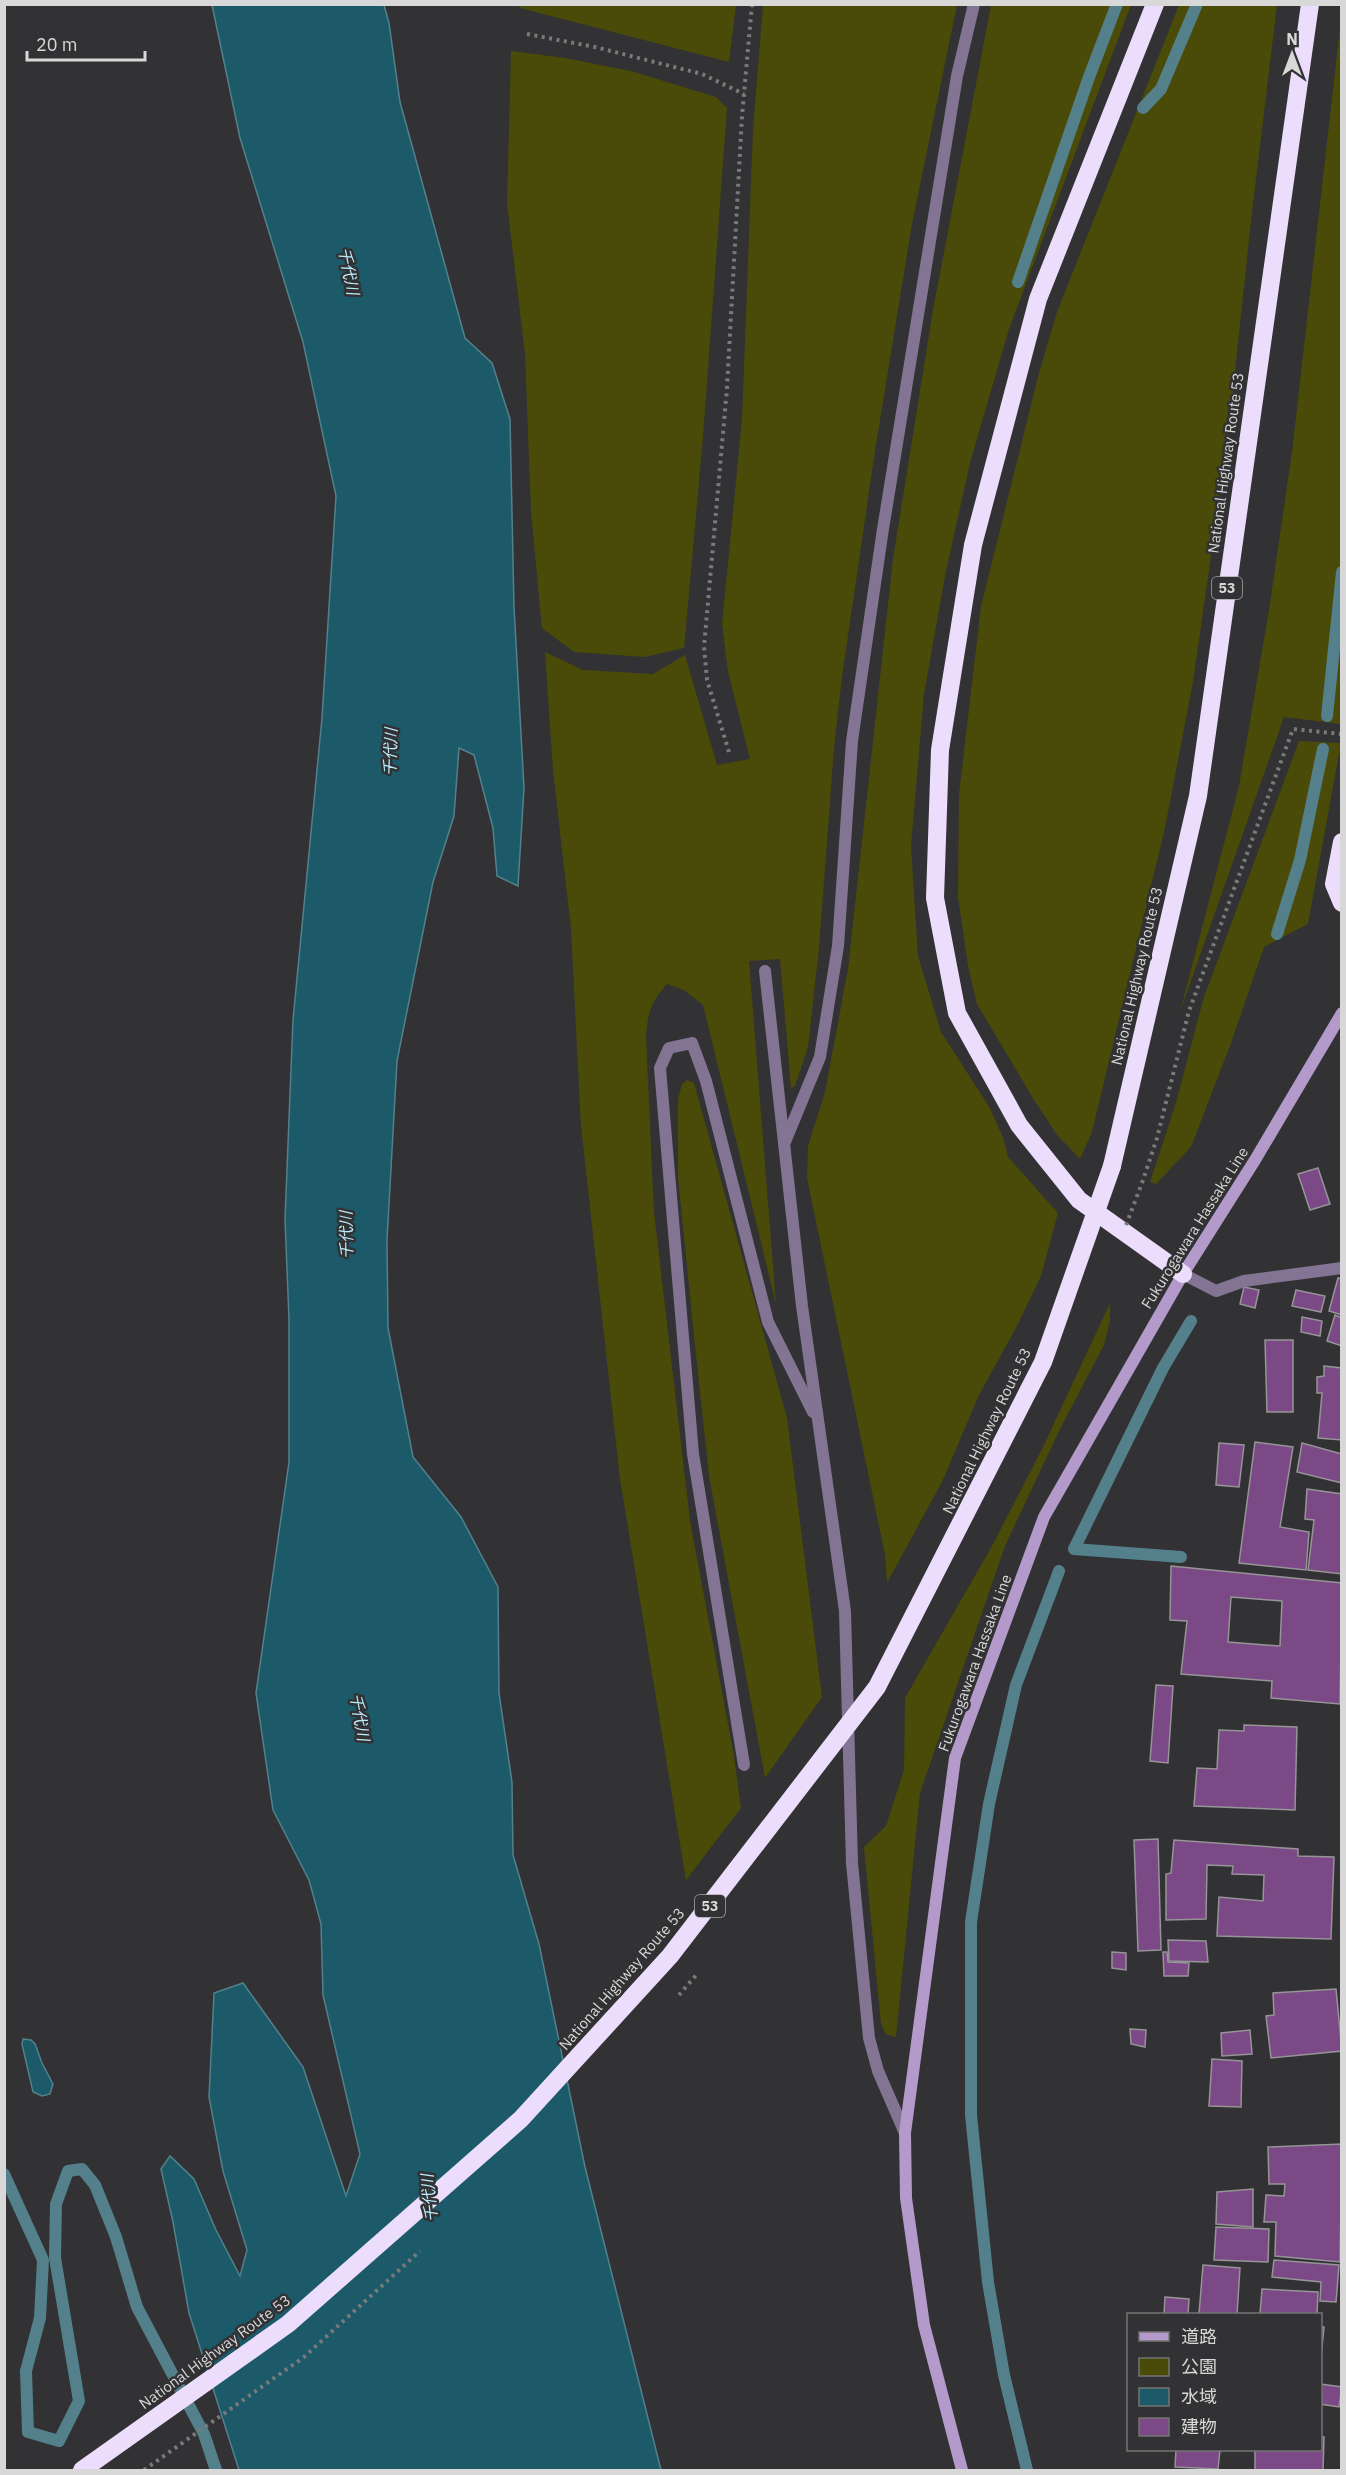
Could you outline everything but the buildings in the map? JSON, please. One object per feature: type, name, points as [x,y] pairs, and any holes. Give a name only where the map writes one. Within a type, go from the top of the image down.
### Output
[{"type":"highway","points":[[1155,4],[1038,299],[973,545],[940,750],[935,898],[957,1013],[1019,1125],[1079,1200],[1183,1274]]},
{"type":"highway","name":"National Highway Route 53","points":[[82,2470],[288,2324],[521,2119],[684,1938],[877,1688],[1043,1362],[1112,1166],[1197,796],[1310,4]]},
{"type":"highway","points":[[1341,842],[1334,884],[1341,903]]},
{"type":"main road","name":"Fukurogawara Hassaka Line","points":[[962,2470],[924,2325],[906,2198],[905,2133],[955,1758],[1044,1517],[1183,1274],[1255,1160],[1341,1013]]},
{"type":"street","points":[[784,1145],[820,1057],[838,946],[852,741],[883,529],[953,99],[974,4]]},
{"type":"street","points":[[765,971],[802,1306],[845,1611],[852,1863],[869,2038],[878,2071],[905,2133]]},
{"type":"street","points":[[744,1765],[693,1454],[660,1068],[669,1048],[692,1043],[706,1081],[768,1322],[818,1421]]},
{"type":"street","points":[[1183,1274],[1216,1290],[1244,1281],[1341,1268]]},
{"type":"path","points":[[729,752],[707,680],[704,647],[727,387],[744,94],[752,4]]},
{"type":"path","points":[[527,34],[702,74],[744,94]]},
{"type":"path","points":[[1142,1183],[1157,1138],[1190,1011],[1293,729],[1341,734]]},
{"type":"green space","points":[[518,5],[736,5],[729,62],[520,8]]},
{"type":"green space","points":[[763,5],[957,5],[912,224],[875,451],[834,748],[819,948],[808,1047],[795,1086],[791,1088],[780,959],[749,961],[776,1304],[703,1005],[684,990],[667,984],[657,996],[648,1020],[646,1036],[654,1212],[690,1521],[734,1756],[741,1808],[686,1880],[620,1479],[581,1126],[571,929],[553,770],[545,652],[583,670],[653,674],[685,655],[717,765],[750,759],[728,672],[722,624],[742,420],[753,129]]},
{"type":"green space","points":[[991,5],[1131,5],[1009,329],[970,463],[946,571],[924,694],[911,846],[918,956],[941,1032],[990,1108],[1004,1140],[1008,1157],[1058,1213],[1041,1276],[1016,1328],[979,1395],[942,1482],[887,1583],[885,1555],[807,1178],[808,1146],[825,1092],[848,969],[893,559],[933,310]]},
{"type":"green space","points":[[1179,5],[1277,5],[1228,437],[1193,682],[1165,828],[1092,1132],[1080,1159],[1057,1135],[977,1004],[968,966],[958,897],[959,794],[981,606],[1039,373],[1057,312]]},
{"type":"green space","points":[[1341,19],[1341,724],[1284,717],[1180,1012],[1239,786],[1269,610],[1292,452]]},
{"type":"green space","points":[[511,51],[565,58],[631,71],[716,97],[727,108],[703,437],[684,648],[645,657],[574,652],[542,628],[531,512],[525,354],[507,203]]},
{"type":"green space","points":[[1299,741],[1341,743],[1308,924],[1264,947],[1231,1043],[1191,1147],[1156,1184],[1150,1182],[1176,1103],[1203,1000]]},
{"type":"green space","points":[[687,1080],[694,1083],[787,1418],[822,1697],[765,1778],[709,1476],[678,1178],[678,1099],[682,1084]]},
{"type":"green space","points":[[1110,1303],[1110,1320],[1104,1345],[1059,1431],[1005,1546],[920,1793],[896,2037],[886,2034],[881,2024],[864,1847],[886,1826],[904,1770],[905,1698],[992,1546],[1043,1447]]},
{"type":"water","name":"千代川","points":[[212,5],[384,5],[389,23],[400,102],[465,338],[492,363],[510,419],[514,607],[524,788],[518,886],[497,876],[493,828],[474,755],[459,748],[454,816],[433,882],[397,1061],[387,1240],[388,1328],[413,1457],[461,1517],[498,1587],[499,1693],[512,1782],[513,1855],[539,1944],[585,2167],[661,2470],[239,2470],[189,2313],[161,2169],[170,2156],[194,2179],[216,2230],[240,2276],[247,2250],[223,2171],[209,2097],[214,1993],[243,1983],[303,2067],[346,2196],[360,2154],[323,1995],[321,1924],[309,1880],[273,1810],[256,1693],[289,1462],[289,1319],[285,1219],[293,1020],[322,718],[336,496],[303,342],[240,138]]},
{"type":"water","points":[[23,2039],[31,2040],[35,2044],[53,2084],[50,2094],[42,2096],[33,2092],[22,2044]]},
{"type":"waterway","points":[[1018,282],[1089,77],[1117,4]]},
{"type":"waterway","points":[[1143,108],[1161,89],[1197,4]]},
{"type":"waterway","points":[[1327,716],[1342,572]]},
{"type":"waterway","points":[[1277,934],[1300,860],[1323,749]]},
{"type":"waterway","points":[[1181,1557],[1074,1549],[1163,1368],[1191,1321]]},
{"type":"waterway","points":[[1027,2470],[1004,2375],[988,2282],[971,2115],[971,1922],[989,1804],[1016,1685],[1059,1571]]},
{"type":"waterway","points":[[4,2174],[43,2260],[40,2318],[26,2371],[28,2432],[59,2441],[79,2401],[55,2258],[56,2204],[68,2171],[82,2169],[95,2185],[116,2237],[137,2307],[204,2434],[216,2470]]}]
